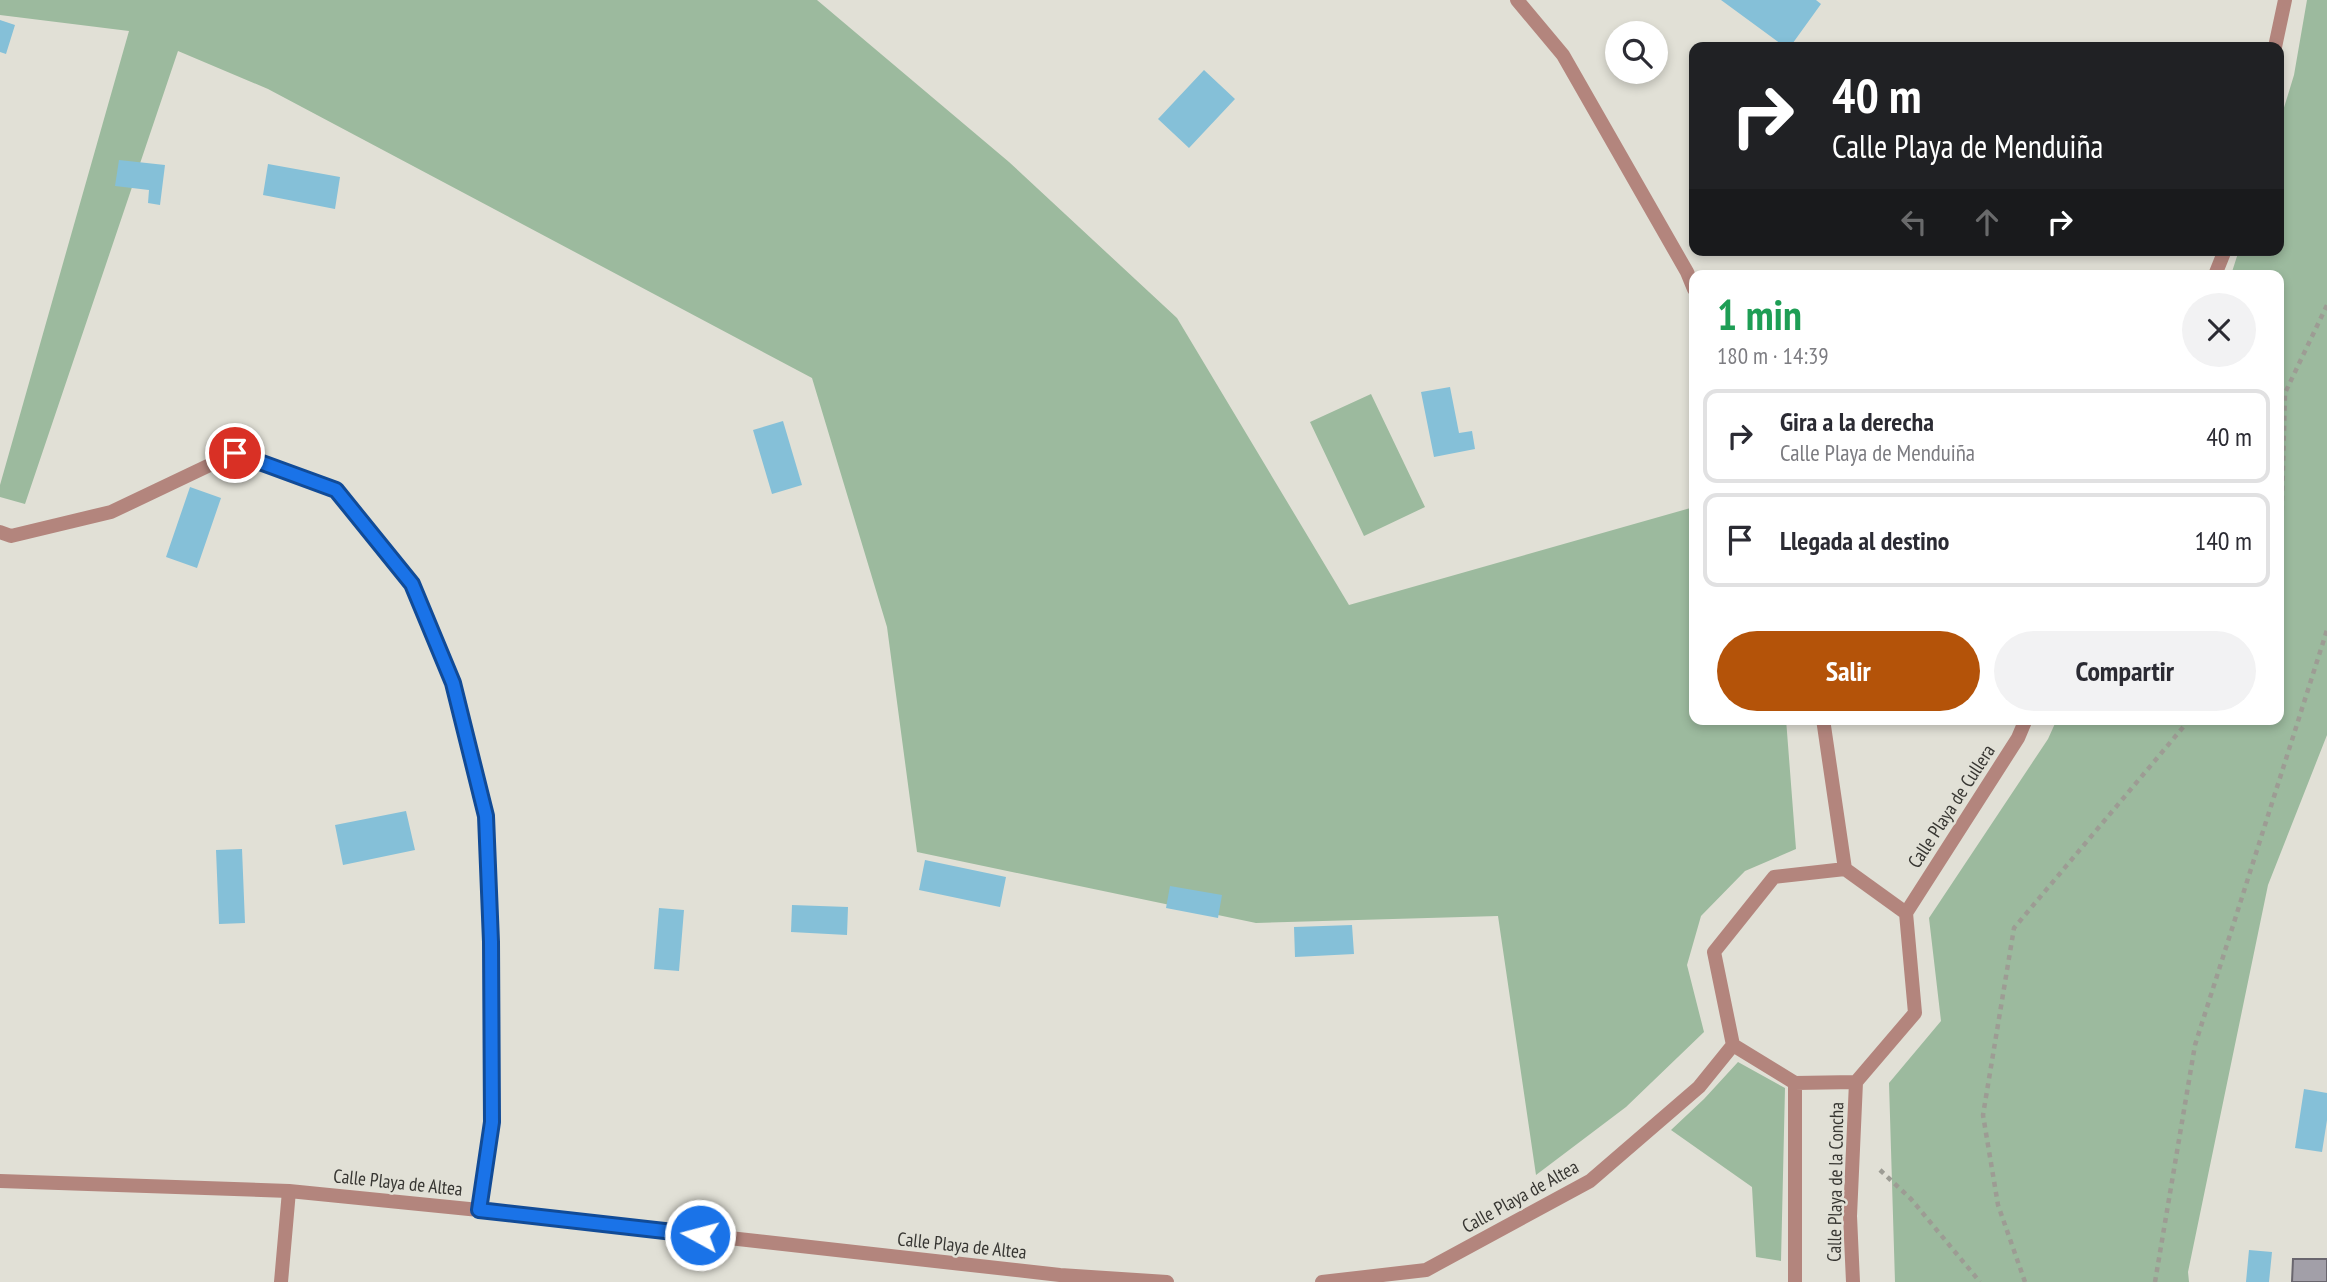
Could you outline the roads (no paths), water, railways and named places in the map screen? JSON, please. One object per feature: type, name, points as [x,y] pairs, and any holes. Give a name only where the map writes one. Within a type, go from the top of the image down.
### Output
[{"type":"street","points":[[1517,0],[1563,55],[1689,277]]},
{"type":"street","points":[[2276,42],[2285,0]]},
{"type":"street","points":[[0,532],[11,536],[111,512],[235,453],[336,490],[412,584],[453,683],[486,816],[491,942],[492,1122],[479,1210]]},
{"type":"street","points":[[1824,725],[1845,869]]},
{"type":"street","name":"Calle Playa de Cullera","points":[[1906,913],[2018,738],[2023,725]]},
{"type":"street","points":[[1845,869],[1906,913],[1915,1013],[1856,1082],[1795,1083],[1733,1045],[1714,953],[1774,877],[1845,869]]},
{"type":"street","name":"Calle Playa de Altea","points":[[1322,1282],[1426,1270],[1590,1181],[1699,1087],[1733,1045]]},
{"type":"street","name":"Calle Playa de la Concha","points":[[1853,1282],[1850,1216],[1856,1082]]},
{"type":"street","name":"Calle Playa de la Concha","points":[[1795,1083],[1795,1282]]},
{"type":"street","name":"Calle Playa de Altea","points":[[0,1181],[289,1191],[479,1210],[1059,1279],[1167,1282]]},
{"type":"street","points":[[281,1282],[289,1191]]},
{"type":"water","points":[[1721,0],[1816,0],[1821,4],[1794,42],[1778,42]]},
{"type":"water","points":[[0,20],[15,25],[6,54],[0,52]]},
{"type":"water","points":[[1204,70],[1235,99],[1189,148],[1158,119]]},
{"type":"water","points":[[119,160],[165,165],[160,205],[148,203],[149,190],[115,186]]},
{"type":"water","points":[[268,164],[340,177],[335,209],[263,195]]},
{"type":"water","points":[[1450,387],[1459,433],[1472,431],[1475,449],[1434,457],[1421,392]]},
{"type":"water","points":[[783,421],[802,485],[772,494],[753,430]]},
{"type":"water","points":[[190,487],[221,498],[197,568],[166,557]]},
{"type":"water","points":[[406,811],[415,850],[343,865],[335,825]]},
{"type":"water","points":[[242,849],[245,923],[219,924],[216,850]]},
{"type":"water","points":[[925,860],[1006,877],[1000,907],[919,890]]},
{"type":"water","points":[[1170,886],[1222,895],[1218,918],[1166,908]]},
{"type":"water","points":[[792,905],[848,907],[847,935],[791,932]]},
{"type":"water","points":[[659,908],[684,910],[679,971],[654,969]]},
{"type":"water","points":[[1352,925],[1354,954],[1295,957],[1294,927]]},
{"type":"water","points":[[2304,1089],[2327,1093],[2327,1120],[2322,1152],[2295,1148]]},
{"type":"water","points":[[2249,1250],[2272,1252],[2269,1282],[2246,1282]]}]
